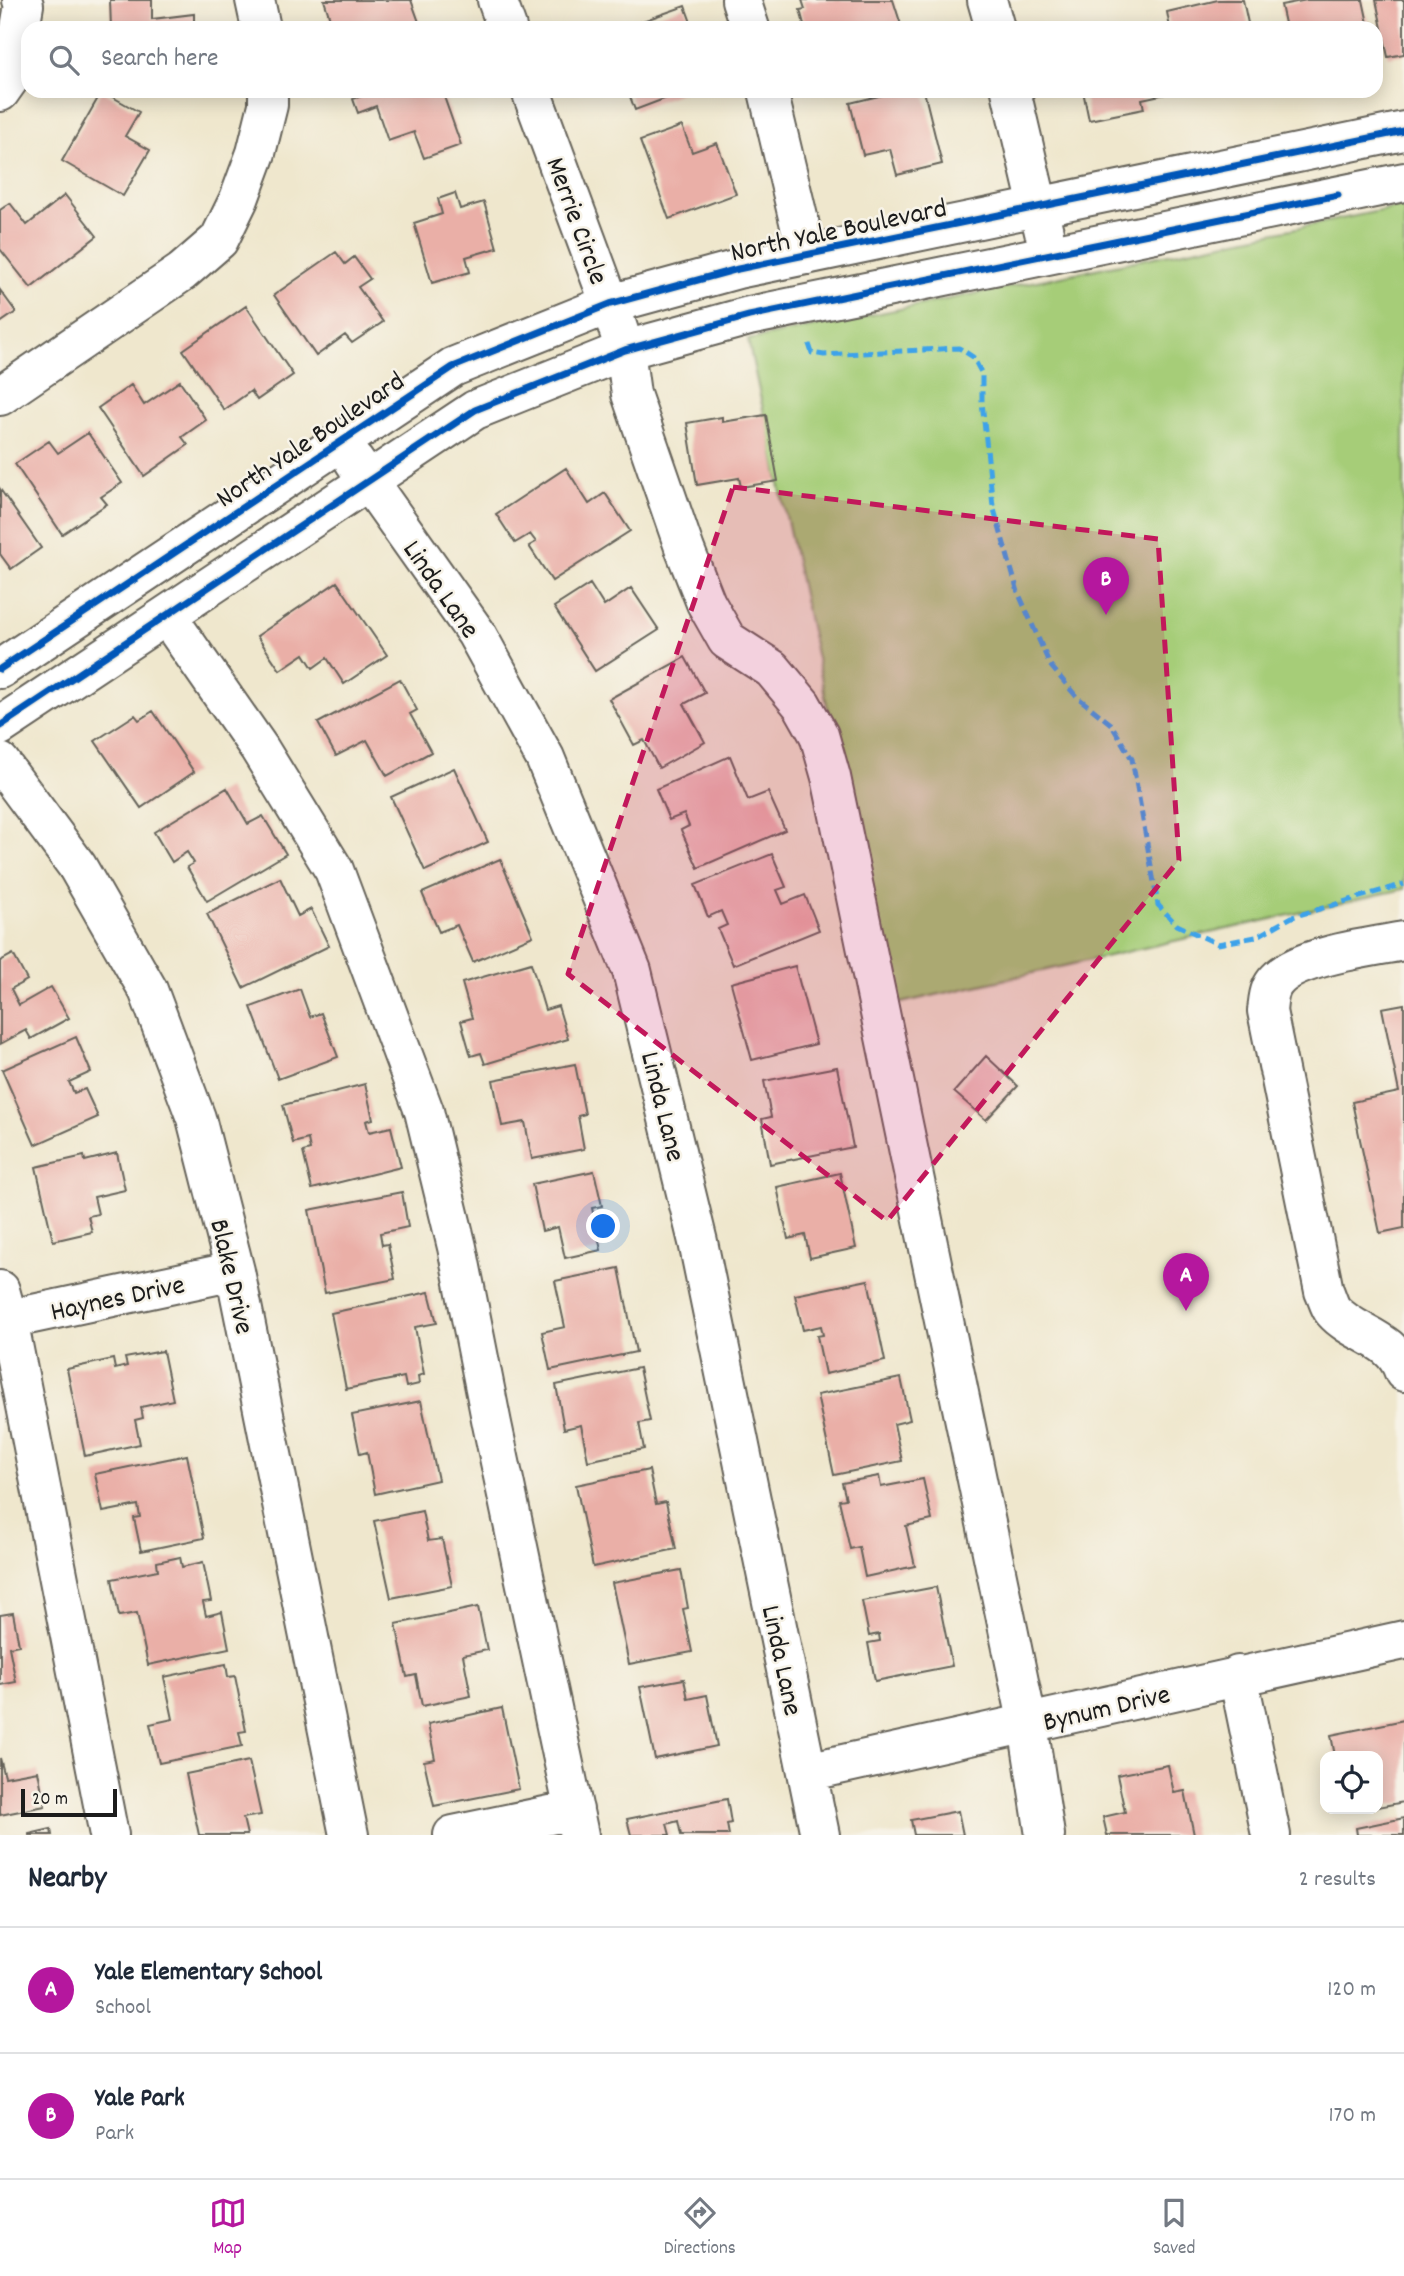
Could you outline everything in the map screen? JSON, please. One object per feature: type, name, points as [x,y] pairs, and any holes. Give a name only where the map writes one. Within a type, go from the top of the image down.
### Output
[{"type":"street","points":[[21,21],[24,5],[22,0]]},
{"type":"street","points":[[255,0],[260,21]]},
{"type":"street","points":[[497,0],[504,21]]},
{"type":"street","points":[[741,0],[748,21]]},
{"type":"street","points":[[987,0],[993,21]]},
{"type":"street","points":[[0,92],[12,75],[21,22]]},
{"type":"street","points":[[0,396],[183,272],[219,240],[239,199],[256,153],[268,98]]},
{"type":"street","name":"Merrie Circle","points":[[534,98],[610,304],[625,350],[631,394],[706,603],[727,640],[772,669],[802,705],[819,734],[831,777],[1028,1725],[1045,1835]]},
{"type":"street","points":[[770,98],[807,255]]},
{"type":"street","points":[[1014,98],[1049,254]]},
{"type":"street","name":"North Yale Boulevard","points":[[0,669],[453,367],[610,304],[738,269],[1404,131]]},
{"type":"street","points":[[0,726],[475,410],[625,350],[749,316],[1404,182]]},
{"type":"street","name":"Linda Lane","points":[[342,442],[476,633],[545,758],[632,971],[698,1242],[820,1835]]},
{"type":"street","points":[[167,616],[259,748],[334,870],[424,1111],[457,1247],[577,1823],[453,1835]]},
{"type":"street","name":"Blake Drive","points":[[0,762],[77,866],[148,990],[196,1118],[235,1271],[349,1835]]},
{"type":"street","points":[[1404,941],[1311,960],[1287,970],[1271,988],[1267,1011],[1324,1290],[1332,1310],[1348,1323],[1382,1342],[1401,1364],[1404,1372]]},
{"type":"street","name":"Haynes Drive","points":[[3,1310],[235,1271]]},
{"type":"street","points":[[3,1310],[109,1835]]},
{"type":"street","name":"Bynum Drive","points":[[807,1772],[1404,1640]]},
{"type":"street","points":[[1238,1675],[1271,1835]]},
{"type":"highlighted area","points":[[733,487],[1158,539],[1179,860],[887,1221],[568,974]]},
{"type":"green space","points":[[1404,206],[1404,889],[892,1005],[748,340]]},
{"type":"building","points":[[110,0],[152,0],[152,19],[194,14],[194,21],[111,21]]},
{"type":"building","points":[[324,0],[411,0],[419,21],[331,21]]},
{"type":"building","points":[[802,0],[893,0],[900,21],[803,21],[800,10],[805,9]]},
{"type":"building","points":[[1218,0],[1243,0],[1248,21],[1169,21],[1167,12]]},
{"type":"building","points":[[1307,0],[1363,0],[1368,21],[1284,21],[1281,5]]},
{"type":"building","points":[[1376,0],[1404,0],[1404,54],[1388,57],[1383,21],[1380,21]]},
{"type":"building","points":[[685,6],[690,21],[643,21]]},
{"type":"building","points":[[98,98],[114,98],[139,112],[125,136],[150,150],[123,196],[62,161]]},
{"type":"building","points":[[444,98],[461,145],[424,158],[414,132],[388,141],[376,106],[358,113],[353,99]]},
{"type":"building","points":[[631,98],[667,98],[635,110]]},
{"type":"building","points":[[870,98],[926,98],[942,164],[897,175],[890,149],[863,155],[850,103]]},
{"type":"building","points":[[1084,98],[1147,98],[1142,99],[1144,109],[1089,120]]},
{"type":"building","points":[[682,126],[692,152],[717,143],[736,194],[669,219],[640,141]]},
{"type":"building","points":[[455,193],[460,209],[484,202],[497,248],[466,257],[470,272],[432,283],[414,223],[442,214],[438,199]]},
{"type":"building","points":[[65,195],[97,236],[31,288],[0,249],[0,210],[10,203],[27,225]]},
{"type":"building","points":[[336,252],[345,264],[354,257],[370,279],[358,287],[383,322],[352,343],[345,335],[316,356],[274,295]]},
{"type":"building","points":[[0,290],[16,312],[0,323]]},
{"type":"building","points":[[246,306],[293,375],[257,400],[251,391],[224,410],[183,350]]},
{"type":"building","points":[[180,381],[206,420],[182,437],[188,445],[144,476],[98,408],[131,385],[144,405]]},
{"type":"building","points":[[766,415],[778,481],[741,487],[739,478],[697,485],[687,423],[722,417],[722,422]]},
{"type":"building","points":[[88,433],[122,483],[101,497],[107,504],[62,534],[15,464],[49,441],[58,453]]},
{"type":"building","points":[[566,468],[589,504],[605,493],[630,531],[552,581],[529,546],[536,542],[530,534],[515,543],[496,514]]},
{"type":"building","points":[[0,489],[41,548],[11,569],[0,554]]},
{"type":"building","points":[[337,582],[387,655],[344,684],[327,658],[313,668],[304,654],[280,670],[257,636]]},
{"type":"building","points":[[590,584],[604,606],[631,588],[659,630],[595,671],[554,607]]},
{"type":"building","points":[[685,657],[705,693],[684,704],[705,742],[659,768],[644,740],[634,745],[609,699]]},
{"type":"building","points":[[400,679],[417,710],[410,714],[431,752],[387,776],[367,740],[336,756],[318,723]]},
{"type":"building","points":[[153,711],[194,772],[141,808],[95,741],[135,715],[139,720]]},
{"type":"building","points":[[730,756],[748,800],[768,792],[785,830],[698,868],[681,830],[689,826],[684,814],[669,820],[656,789]]},
{"type":"building","points":[[454,768],[488,842],[425,871],[391,797]]},
{"type":"building","points":[[227,788],[248,824],[263,816],[286,854],[207,901],[187,867],[194,863],[187,852],[172,862],[154,832]]},
{"type":"building","points":[[772,854],[786,887],[777,890],[783,904],[805,895],[819,930],[733,965],[718,929],[727,925],[721,911],[708,917],[695,885]]},
{"type":"building","points":[[500,859],[533,936],[473,962],[457,925],[439,932],[422,893]]},
{"type":"building","points":[[280,878],[298,916],[311,909],[329,946],[243,988],[207,914]]},
{"type":"building","points":[[13,954],[27,980],[11,989],[19,1005],[51,987],[69,1018],[31,1039],[26,1030],[0,1044],[0,961]]},
{"type":"building","points":[[531,963],[545,1010],[558,1006],[568,1039],[485,1064],[481,1053],[471,1056],[461,1021],[472,1018],[462,983]]},
{"type":"building","points":[[795,966],[816,1044],[752,1060],[731,983]]},
{"type":"building","points":[[300,989],[310,1017],[321,1013],[338,1057],[278,1079],[251,1007]]},
{"type":"building","points":[[1404,1004],[1404,1228],[1380,1233],[1352,1102],[1399,1092],[1382,1008]]},
{"type":"building","points":[[76,1037],[91,1072],[69,1082],[74,1093],[85,1089],[98,1117],[35,1145],[2,1070]]},
{"type":"building","points":[[986,1056],[1018,1086],[986,1120],[954,1092]]},
{"type":"building","points":[[575,1064],[585,1114],[578,1116],[584,1149],[532,1159],[525,1122],[502,1126],[493,1080]]},
{"type":"building","points":[[837,1067],[853,1147],[770,1164],[762,1119],[771,1117],[764,1081]]},
{"type":"building","points":[[365,1084],[373,1119],[366,1121],[369,1132],[391,1127],[401,1167],[312,1189],[303,1152],[310,1150],[308,1139],[293,1143],[283,1105]]},
{"type":"building","points":[[117,1153],[125,1190],[94,1197],[98,1214],[88,1216],[92,1232],[53,1241],[36,1167],[84,1156],[85,1161]]},
{"type":"building","points":[[594,1171],[602,1206],[592,1208],[601,1250],[565,1258],[558,1227],[542,1231],[532,1184]]},
{"type":"building","points":[[840,1173],[856,1248],[810,1258],[805,1235],[788,1239],[777,1187]]},
{"type":"building","points":[[402,1192],[408,1227],[380,1233],[382,1245],[388,1244],[395,1279],[325,1293],[309,1210]]},
{"type":"building","points":[[619,1268],[636,1352],[550,1370],[542,1332],[565,1327],[555,1281]]},
{"type":"building","points":[[868,1280],[885,1361],[825,1374],[817,1336],[823,1335],[821,1326],[803,1330],[795,1295]]},
{"type":"building","points":[[429,1292],[437,1323],[415,1327],[424,1374],[418,1376],[419,1384],[406,1387],[404,1377],[346,1389],[331,1313]]},
{"type":"building","points":[[163,1351],[173,1400],[141,1407],[143,1418],[135,1420],[140,1444],[85,1456],[67,1369],[113,1359],[115,1369],[127,1366],[125,1358]]},
{"type":"building","points":[[639,1368],[650,1421],[639,1423],[644,1449],[588,1461],[581,1425],[564,1429],[556,1385]]},
{"type":"building","points":[[901,1378],[910,1420],[894,1424],[902,1461],[834,1475],[817,1395]]},
{"type":"building","points":[[421,1401],[438,1480],[375,1494],[367,1452],[360,1454],[352,1415]]},
{"type":"building","points":[[187,1455],[204,1538],[141,1551],[134,1518],[140,1517],[138,1505],[103,1512],[95,1474]]},
{"type":"building","points":[[649,1470],[656,1504],[666,1502],[676,1549],[593,1567],[576,1485]]},
{"type":"building","points":[[879,1476],[881,1487],[923,1479],[932,1520],[906,1526],[915,1566],[865,1577],[859,1547],[850,1549],[839,1500],[846,1499],[842,1483]]},
{"type":"building","points":[[422,1511],[428,1541],[442,1539],[452,1586],[391,1598],[374,1521]]},
{"type":"building","points":[[180,1557],[182,1567],[203,1562],[211,1601],[203,1602],[206,1616],[222,1612],[229,1648],[148,1665],[137,1613],[119,1616],[112,1579],[158,1570],[157,1562]]},
{"type":"building","points":[[681,1570],[688,1608],[683,1609],[692,1652],[629,1664],[612,1583]]},
{"type":"building","points":[[936,1587],[952,1666],[875,1681],[868,1643],[880,1641],[879,1634],[869,1636],[862,1601]]},
{"type":"building","points":[[478,1607],[487,1650],[463,1655],[471,1696],[422,1706],[416,1675],[407,1677],[396,1624]]},
{"type":"building","points":[[13,1613],[19,1645],[9,1647],[16,1682],[0,1685],[0,1615]]},
{"type":"building","points":[[226,1664],[228,1677],[235,1676],[246,1731],[239,1732],[242,1746],[159,1763],[150,1724],[173,1719],[164,1677]]},
{"type":"building","points":[[684,1679],[688,1699],[707,1695],[717,1746],[655,1759],[640,1687]]},
{"type":"building","points":[[502,1708],[519,1789],[434,1806],[424,1761],[435,1759],[428,1724]]},
{"type":"building","points":[[1404,1720],[1404,1802],[1383,1806],[1383,1751],[1334,1751],[1331,1735]]},
{"type":"building","points":[[0,1758],[5,1777],[38,1771],[45,1806],[0,1815]]},
{"type":"building","points":[[249,1761],[261,1815],[243,1818],[247,1835],[199,1835],[186,1774]]},
{"type":"building","points":[[1168,1765],[1174,1793],[1185,1791],[1194,1835],[1107,1835],[1103,1817],[1125,1812],[1117,1775]]},
{"type":"building","points":[[727,1799],[731,1823],[727,1824],[729,1835],[681,1835],[678,1821],[667,1824],[670,1835],[631,1835],[627,1819]]},
{"type":"building","points":[[958,1811],[963,1835],[914,1835],[911,1820]]},
{"type":"building","points":[[1404,1818],[1404,1835],[1357,1835],[1356,1828]]},
{"type":"building","points":[[51,1829],[52,1835],[29,1835],[29,1834]]},
{"type":"marked path","points":[[809,344],[812,353],[824,355],[959,348],[973,357],[982,374],[982,402],[993,506],[1018,592],[1050,665],[1076,696],[1111,724],[1132,759],[1158,905],[1177,925],[1218,944],[1256,937],[1292,917],[1404,884]]},
{"type":"cycle path","points":[[0,669],[453,367],[610,304],[738,269],[1404,131]]},
{"type":"cycle path","points":[[0,726],[475,410],[625,350],[749,316],[1338,195]]},
{"type":"place","name":"Yale Park","points":[[1106,615]]},
{"type":"place","name":"Yale Elementary School","points":[[1186,1311]]}]
